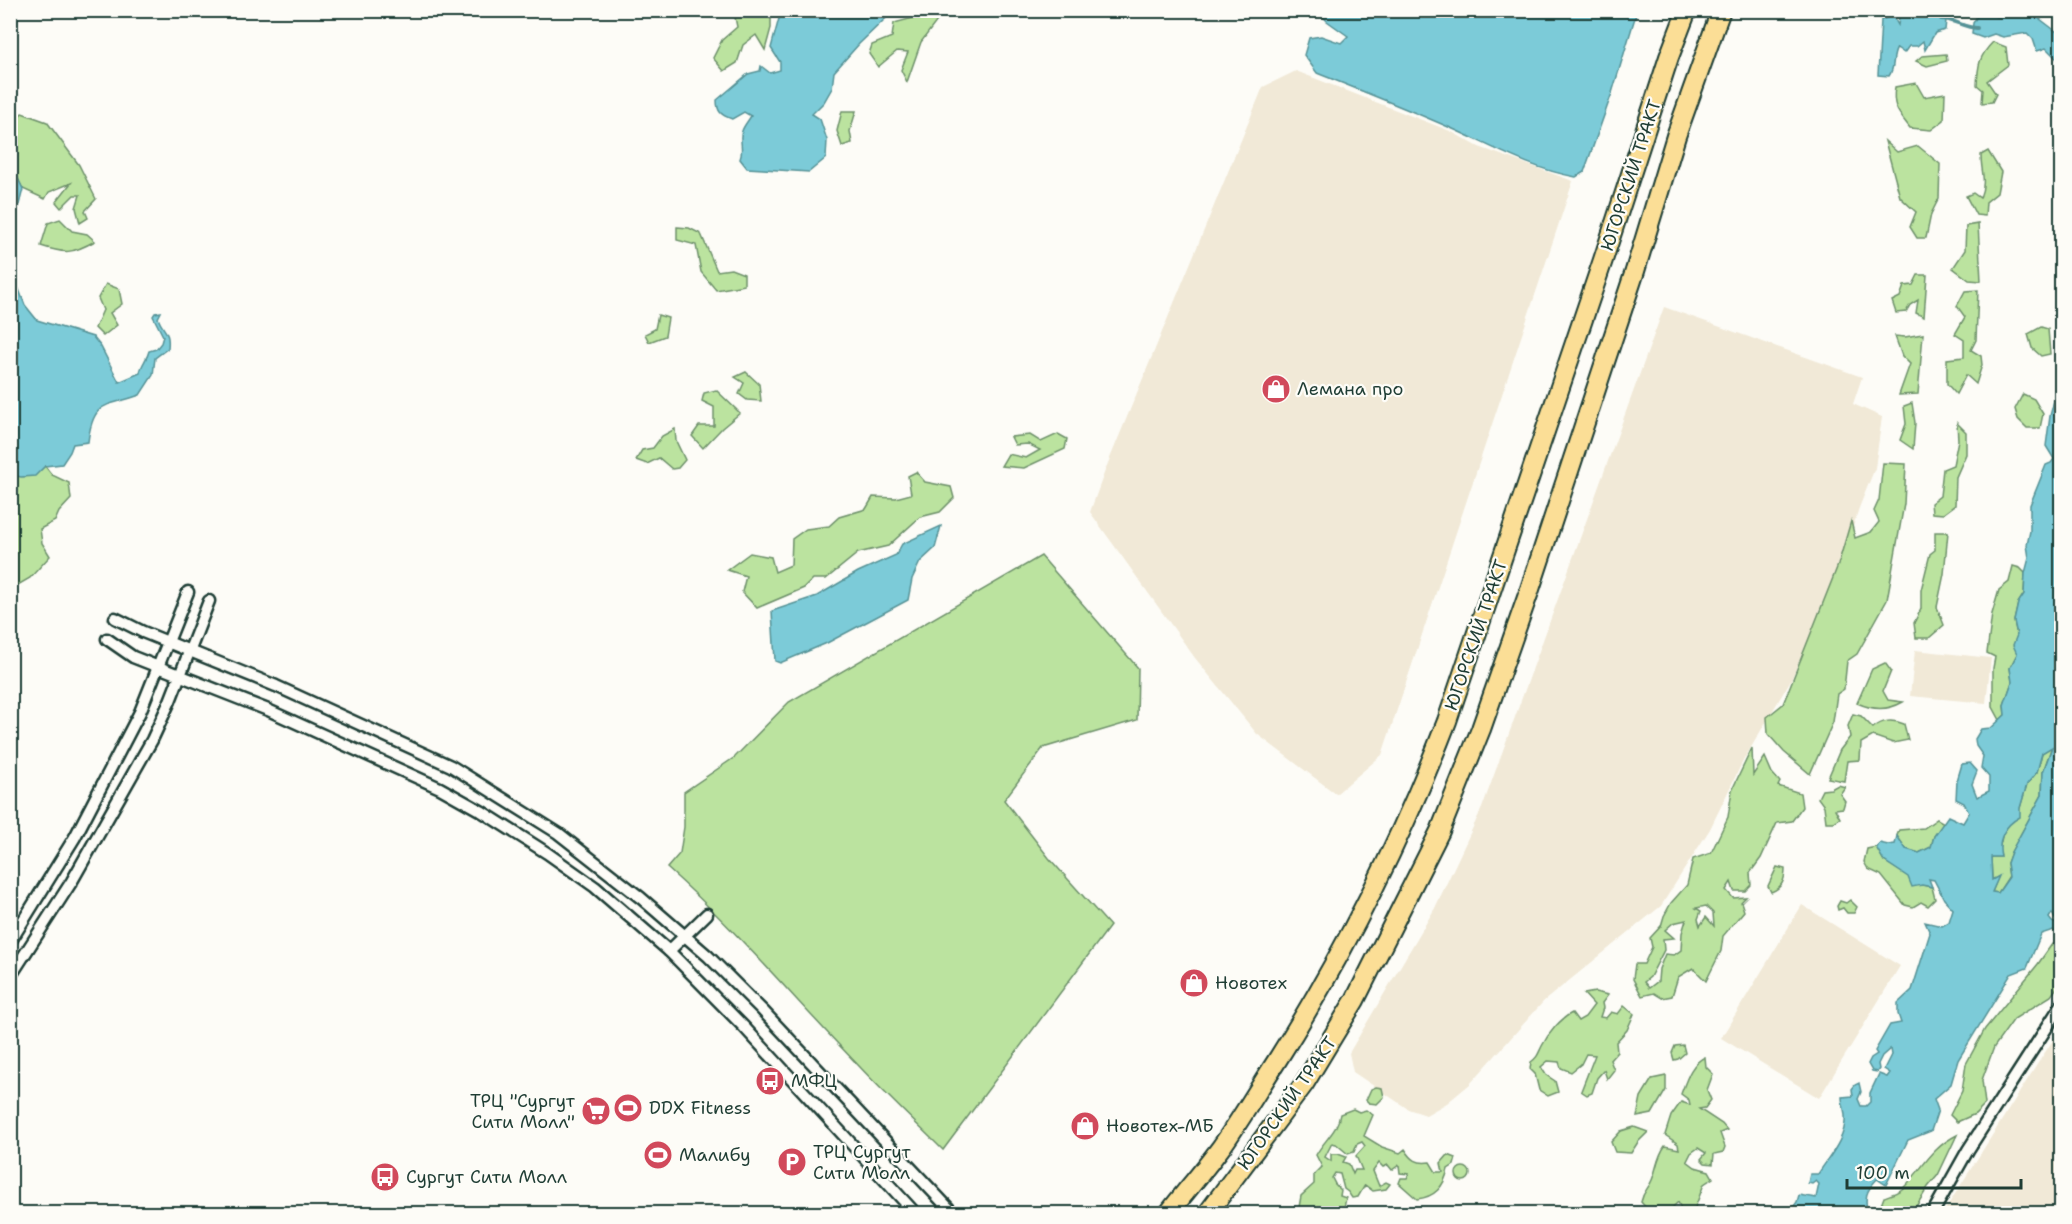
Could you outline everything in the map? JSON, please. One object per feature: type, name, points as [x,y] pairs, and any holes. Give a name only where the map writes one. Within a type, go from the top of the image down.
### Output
[{"type":"main road","name":"ЮГОРСКИЙ ТРАКТ","points":[[1168,1214],[1221,1147],[1327,980],[1358,923],[1423,783],[1447,721],[1669,57],[1687,10]]},
{"type":"main road","name":"ЮГОРСКИЙ ТРАКТ","points":[[1207,1214],[1304,1084],[1344,1019],[1386,941],[1440,831],[1481,729],[1522,611],[1702,58],[1721,10]]},
{"type":"main road","points":[[1616,218],[1648,226]]},
{"type":"street","points":[[10,942],[75,837],[140,712],[188,592]]},
{"type":"street","points":[[10,977],[72,880],[152,740],[209,601]]},
{"type":"street","points":[[115,618],[276,686],[451,766],[558,833],[686,935],[763,1011],[954,1214]]},
{"type":"street","points":[[107,639],[133,657],[327,735],[440,788],[482,811],[595,887],[669,951],[744,1027],[916,1214]]},
{"type":"street","points":[[669,951],[707,914]]},
{"type":"street","points":[[1932,1214],[1968,1150],[2061,1004]]},
{"type":"shaded area","points":[[1296,71],[1450,131],[1479,147],[1573,181],[1382,755],[1336,794],[1257,734],[1195,658],[1090,512],[1263,87]]},
{"type":"shaded area","points":[[1664,307],[1862,377],[1853,404],[1882,417],[1875,468],[1835,581],[1792,678],[1743,761],[1710,829],[1661,906],[1544,1001],[1470,1084],[1447,1103],[1426,1115],[1408,1109],[1353,1072],[1349,1053],[1435,908],[1482,808]]},
{"type":"shaded area","points":[[1915,650],[1991,658],[1986,703],[1910,696]]},
{"type":"shaded area","points":[[1802,905],[1900,966],[1819,1098],[1721,1038]]},
{"type":"shaded area","points":[[2061,1028],[2061,1213],[1943,1213],[2038,1063]]},
{"type":"green space","points":[[909,11],[942,11],[943,13],[921,42],[907,82],[901,70],[908,52],[897,51],[878,67],[869,54],[872,45],[892,37],[894,23],[913,18]]},
{"type":"green space","points":[[734,12],[771,12],[771,28],[765,50],[756,35],[743,45],[737,63],[724,71],[713,58],[722,40],[737,27]]},
{"type":"green space","points":[[1993,42],[2006,47],[2008,65],[1987,81],[1996,94],[1992,102],[1982,103],[1983,90],[1977,85],[1979,66],[1982,56]]},
{"type":"green space","points":[[1946,54],[1947,61],[1927,66],[1916,61],[1922,56]]},
{"type":"green space","points":[[1916,83],[1924,97],[1945,93],[1944,120],[1931,130],[1910,128],[1895,105],[1895,87]]},
{"type":"green space","points":[[842,111],[856,111],[850,131],[852,143],[842,146],[837,131]]},
{"type":"green space","points":[[22,113],[47,122],[79,165],[96,199],[85,211],[88,218],[80,223],[76,208],[80,195],[74,195],[61,208],[56,202],[71,183],[49,192],[45,199],[23,189],[11,164],[11,124]]},
{"type":"green space","points":[[1885,141],[1897,152],[1918,146],[1940,164],[1939,198],[1931,214],[1926,238],[1917,238],[1910,227],[1916,212],[1900,197]]},
{"type":"green space","points":[[1988,151],[2001,172],[1997,193],[1986,202],[1985,216],[1976,215],[1966,196],[1973,193],[1980,198],[1983,181],[1981,155]]},
{"type":"green space","points":[[60,219],[72,231],[87,234],[95,241],[68,251],[41,246],[48,223]]},
{"type":"green space","points":[[1978,224],[1981,281],[1969,280],[1953,268],[1965,250],[1966,226]]},
{"type":"green space","points":[[677,227],[689,228],[701,234],[717,271],[731,269],[744,274],[744,285],[716,290],[701,272],[696,245],[677,240]]},
{"type":"green space","points":[[1918,275],[1927,275],[1924,317],[1916,313],[1918,300],[1910,305],[1906,312],[1896,313],[1892,301],[1900,297],[1904,286],[1913,285]]},
{"type":"green space","points":[[106,284],[119,289],[122,304],[110,313],[117,325],[103,336],[95,328],[103,310],[98,298]]},
{"type":"green space","points":[[1978,290],[1976,340],[1971,350],[1981,356],[1982,365],[1976,384],[1966,375],[1956,394],[1947,384],[1947,359],[1964,357],[1964,340],[1955,334],[1965,317],[1957,306],[1965,291]]},
{"type":"green space","points":[[658,315],[668,318],[665,336],[649,342],[645,334],[655,329]]},
{"type":"green space","points":[[2041,327],[2048,329],[2050,354],[2041,356],[2032,348],[2028,334]]},
{"type":"green space","points":[[1923,334],[1918,394],[1899,395],[1910,364],[1902,356],[1895,336]]},
{"type":"green space","points":[[746,372],[759,384],[761,401],[747,400],[739,394],[744,383],[735,377]]},
{"type":"green space","points":[[716,390],[740,413],[703,448],[692,436],[699,426],[714,426],[714,407],[702,401],[704,393]]},
{"type":"green space","points":[[2023,394],[2034,399],[2043,414],[2040,428],[2027,428],[2018,419],[2015,409]]},
{"type":"green space","points":[[1912,403],[1915,423],[1913,449],[1900,440],[1906,424],[1904,406]]},
{"type":"green space","points":[[1957,423],[1966,432],[1966,454],[1956,477],[1955,505],[1943,514],[1932,513],[1931,503],[1940,496],[1943,469],[1953,465],[1958,440]]},
{"type":"green space","points":[[675,429],[676,441],[685,460],[678,468],[672,469],[659,458],[647,464],[636,460],[642,450],[653,448],[662,436]]},
{"type":"green space","points":[[1058,434],[1067,439],[1065,449],[1024,468],[1001,466],[1008,454],[1026,458],[1040,450],[1028,444],[1015,445],[1011,437],[1030,435],[1041,442]]},
{"type":"green space","points":[[1883,463],[1906,464],[1904,504],[1887,600],[1857,654],[1847,661],[1844,689],[1837,694],[1833,722],[1810,774],[1784,752],[1768,734],[1767,717],[1783,704],[1838,565],[1851,521],[1855,538],[1871,532],[1879,522],[1874,511],[1879,500]]},
{"type":"green space","points":[[45,466],[52,475],[69,483],[71,499],[59,512],[55,521],[40,529],[42,543],[50,556],[30,578],[11,589],[11,475],[30,476]]},
{"type":"green space","points":[[916,472],[925,482],[951,487],[954,498],[940,512],[920,517],[888,546],[858,553],[826,579],[813,579],[804,588],[757,608],[742,592],[746,576],[727,570],[750,553],[771,557],[775,572],[791,565],[792,539],[806,529],[829,526],[839,517],[866,509],[873,497],[896,498],[911,494],[908,476]]},
{"type":"green space","points":[[1935,532],[1948,532],[1944,574],[1937,607],[1944,625],[1929,638],[1916,638],[1914,623],[1921,609],[1921,590],[1930,554],[1935,550]]},
{"type":"green space","points":[[1041,556],[1138,668],[1137,720],[1043,748],[1004,800],[1049,858],[1110,926],[943,1150],[869,1077],[717,915],[667,868],[680,853],[684,827],[684,792],[735,757],[789,702]]},
{"type":"green space","points":[[2013,566],[2025,573],[2024,594],[2018,603],[2014,621],[2017,654],[2010,668],[2012,682],[2004,705],[2005,715],[2000,720],[1993,707],[1995,657],[1987,653],[1992,614],[1999,590],[2009,582]]},
{"type":"green space","points":[[1885,663],[1891,671],[1883,691],[1888,700],[1903,702],[1891,707],[1880,708],[1857,703],[1872,669]]},
{"type":"green space","points":[[1853,714],[1861,716],[1873,728],[1888,721],[1904,724],[1908,740],[1893,743],[1873,736],[1861,743],[1860,760],[1847,761],[1844,781],[1828,778],[1840,750],[1850,737],[1848,726]]},
{"type":"green space","points":[[2052,746],[2043,772],[2042,795],[2007,863],[2009,876],[1998,893],[1992,892],[1998,877],[1992,880],[1991,857],[2001,857],[1999,850],[2003,832],[2020,808],[2027,784],[2037,772],[2042,753]]},
{"type":"green space","points":[[1752,748],[1753,775],[1765,757],[1772,773],[1780,782],[1778,786],[1800,793],[1802,807],[1792,821],[1777,823],[1761,858],[1750,873],[1751,885],[1745,891],[1734,891],[1731,882],[1726,890],[1733,898],[1746,897],[1741,902],[1744,911],[1723,936],[1721,951],[1706,981],[1693,968],[1678,977],[1672,996],[1662,998],[1654,993],[1642,996],[1633,979],[1635,964],[1644,964],[1652,947],[1650,938],[1661,926],[1671,903],[1687,885],[1693,859],[1711,853],[1728,817],[1732,790]],"holes":[[[1706,906],[1713,913],[1714,926],[1706,917],[1700,926],[1698,919],[1701,911],[1696,908]],[[1686,920],[1682,933],[1681,950],[1674,955],[1665,954],[1659,969],[1658,981],[1649,988],[1644,982],[1650,977],[1664,950],[1663,939],[1674,938],[1665,930],[1673,923]]]},
{"type":"green space","points":[[1838,785],[1845,787],[1840,794],[1845,801],[1843,808],[1835,809],[1840,818],[1834,822],[1826,822],[1824,806],[1818,798],[1822,790]]},
{"type":"green space","points":[[1937,819],[1944,823],[1934,836],[1931,847],[1919,853],[1906,849],[1897,836],[1899,830],[1924,828]]},
{"type":"green space","points":[[1876,847],[1884,861],[1922,885],[1932,887],[1935,899],[1928,906],[1921,902],[1913,907],[1905,905],[1881,875],[1868,869],[1864,862],[1867,849]]},
{"type":"green space","points":[[1777,867],[1785,869],[1784,877],[1780,886],[1771,892],[1768,886]]},
{"type":"green space","points":[[1850,900],[1857,907],[1854,913],[1847,913],[1843,908],[1838,910],[1837,906],[1840,901],[1846,903]]},
{"type":"green space","points":[[2052,944],[2061,945],[2061,982],[2051,996],[2014,1019],[1994,1047],[1982,1080],[1985,1104],[1975,1114],[1957,1122],[1950,1115],[1962,1091],[1966,1064],[1985,1029]]},
{"type":"green space","points":[[1595,992],[1608,995],[1602,1003],[1600,1017],[1606,1018],[1611,1012],[1618,1014],[1624,1006],[1634,1014],[1627,1030],[1616,1042],[1617,1052],[1610,1060],[1614,1070],[1607,1079],[1604,1070],[1597,1078],[1592,1093],[1587,1095],[1581,1091],[1595,1055],[1586,1054],[1581,1064],[1571,1072],[1561,1068],[1559,1062],[1548,1061],[1541,1067],[1546,1075],[1555,1081],[1558,1092],[1548,1096],[1539,1090],[1535,1074],[1530,1069],[1531,1062],[1537,1057],[1551,1032],[1563,1019],[1572,1013],[1578,1021],[1585,1017],[1594,1005],[1584,994]]},
{"type":"green space","points":[[1683,1045],[1685,1053],[1674,1060],[1672,1053],[1675,1046]]},
{"type":"green space","points":[[1705,1057],[1706,1067],[1713,1074],[1707,1090],[1711,1100],[1705,1108],[1699,1109],[1722,1124],[1727,1130],[1720,1133],[1725,1147],[1723,1152],[1714,1154],[1713,1164],[1705,1163],[1701,1159],[1706,1153],[1698,1148],[1691,1153],[1687,1161],[1695,1167],[1709,1171],[1713,1178],[1704,1184],[1693,1213],[1683,1213],[1678,1202],[1669,1211],[1647,1209],[1641,1202],[1643,1194],[1652,1180],[1662,1150],[1665,1146],[1679,1149],[1678,1144],[1665,1135],[1671,1116],[1681,1102],[1690,1105],[1689,1100],[1681,1094],[1696,1063]]},
{"type":"green space","points":[[1666,1076],[1666,1090],[1652,1114],[1637,1117],[1641,1097],[1652,1079]]},
{"type":"green space","points":[[1382,1088],[1384,1097],[1377,1104],[1369,1103],[1366,1100],[1371,1089]]},
{"type":"green space","points":[[1353,1109],[1359,1112],[1366,1110],[1373,1115],[1364,1136],[1382,1147],[1400,1153],[1405,1149],[1415,1160],[1430,1162],[1436,1172],[1443,1172],[1441,1163],[1448,1155],[1456,1158],[1454,1165],[1448,1169],[1438,1190],[1429,1196],[1417,1199],[1399,1183],[1401,1178],[1407,1178],[1409,1174],[1400,1173],[1399,1165],[1392,1170],[1388,1165],[1383,1167],[1379,1163],[1373,1171],[1379,1186],[1386,1182],[1390,1184],[1386,1189],[1373,1191],[1365,1185],[1358,1197],[1352,1198],[1344,1189],[1340,1174],[1335,1173],[1332,1178],[1341,1190],[1340,1196],[1346,1198],[1344,1208],[1328,1213],[1298,1213],[1301,1196],[1314,1184],[1314,1175],[1322,1167],[1316,1155],[1334,1130],[1340,1114]],"holes":[[[1362,1142],[1365,1146],[1356,1156],[1362,1170],[1355,1170],[1353,1174],[1349,1164],[1343,1162],[1346,1157],[1331,1154],[1331,1161],[1325,1157],[1332,1143],[1348,1154],[1354,1152],[1357,1144]]]},
{"type":"green space","points":[[1634,1127],[1648,1132],[1631,1153],[1615,1152],[1611,1142],[1621,1131]]},
{"type":"green space","points":[[1957,1135],[1938,1175],[1912,1213],[1878,1213],[1884,1197],[1902,1189],[1939,1147]]},
{"type":"green space","points":[[1463,1167],[1468,1169],[1470,1174],[1468,1179],[1463,1181],[1458,1179],[1456,1174],[1458,1169]]},
{"type":"water","points":[[854,10],[855,12],[885,11],[888,16],[834,72],[832,88],[824,102],[812,114],[820,119],[827,140],[826,158],[809,172],[747,168],[740,159],[741,133],[751,116],[744,112],[732,119],[725,116],[719,110],[717,100],[748,74],[760,71],[761,66],[770,73],[780,70],[780,62],[771,48],[781,11]]},
{"type":"water","points":[[1318,11],[1637,11],[1612,93],[1584,172],[1576,177],[1528,163],[1385,100],[1317,73],[1304,55],[1309,38],[1321,36],[1341,43],[1348,36],[1327,21]]},
{"type":"water","points":[[1890,11],[1898,25],[1900,11],[1947,11],[1945,30],[1935,33],[1925,50],[1923,41],[1917,46],[1909,46],[1904,53],[1897,48],[1889,76],[1878,75],[1881,20],[1889,17]]},
{"type":"water","points":[[1980,11],[1997,17],[2036,16],[2061,35],[2061,63],[2046,48],[2037,51],[2033,39],[2027,33],[2003,37],[1994,34],[1983,38],[1972,34],[1973,23]]},
{"type":"water","points":[[11,164],[23,189],[11,236]]},
{"type":"water","points":[[11,253],[13,274],[25,305],[37,320],[93,337],[101,347],[119,382],[140,373],[149,351],[156,349],[161,343],[163,336],[153,316],[155,313],[161,312],[158,318],[168,338],[168,348],[155,358],[153,375],[140,395],[110,404],[98,411],[90,428],[88,442],[73,444],[62,464],[45,466],[35,476],[11,475]]},
{"type":"water","points":[[2061,357],[2061,920],[2055,919],[2052,913],[2049,918],[2061,926],[2061,937],[2053,930],[2041,934],[2027,968],[2011,974],[1958,1060],[1951,1084],[1934,1099],[1938,1110],[1931,1131],[1908,1140],[1886,1185],[1877,1179],[1873,1184],[1867,1195],[1867,1213],[1789,1213],[1799,1195],[1816,1198],[1819,1184],[1816,1181],[1812,1184],[1808,1183],[1810,1174],[1818,1174],[1832,1154],[1843,1132],[1845,1114],[1842,1097],[1853,1096],[1852,1089],[1859,1083],[1861,1092],[1858,1099],[1861,1106],[1866,1106],[1870,1102],[1870,1093],[1879,1074],[1887,1077],[1890,1073],[1884,1069],[1891,1055],[1890,1049],[1882,1056],[1877,1072],[1872,1071],[1868,1064],[1877,1054],[1875,1051],[1890,1025],[1901,1023],[1898,1003],[1912,990],[1930,933],[1925,922],[1942,926],[1949,922],[1953,909],[1944,899],[1934,880],[1929,879],[1932,887],[1922,885],[1912,887],[1908,877],[1884,861],[1876,847],[1880,843],[1895,844],[1897,836],[1906,849],[1919,853],[1931,847],[1934,836],[1948,816],[1963,823],[1969,813],[1964,803],[1956,799],[1957,781],[1962,764],[1970,763],[1977,771],[1972,784],[1977,797],[1989,791],[1989,777],[1981,768],[1983,756],[1976,746],[1975,739],[1981,729],[1991,728],[2005,715],[2004,705],[2012,682],[2010,668],[2017,654],[2013,645],[2017,635],[2014,621],[2018,603],[2024,594],[2025,573],[2029,558],[2027,545],[2030,531],[2030,505],[2046,465],[2054,459],[2046,446]],"holes":[[[2052,747],[2043,772],[2042,795],[2007,863],[2009,877],[1998,893],[1992,892],[1999,876],[1992,880],[1991,857],[2001,857],[2000,844],[2003,833],[2020,817],[2020,808],[2027,784],[2037,772],[2042,753]]]},
{"type":"water","points":[[941,526],[935,548],[920,562],[912,579],[908,600],[827,643],[780,663],[775,661],[772,611],[817,596],[858,572],[896,555],[902,544]]},
{"type":"waterway","points":[[1941,19],[1977,28]]},
{"type":"place","name":"Лемана про","points":[[1276,389]]},
{"type":"place","name":"Новотех","points":[[1194,983]]},
{"type":"place","name":"МФЦ","points":[[770,1081]]},
{"type":"place","name":"DDX Fitness","points":[[628,1108]]},
{"type":"place","name":"ТРЦ \"Сургут Сити Молл\"","points":[[596,1111]]},
{"type":"place","name":"Новотех-МБ","points":[[1085,1126]]},
{"type":"place","name":"Малибу","points":[[658,1155]]},
{"type":"place","name":"ТРЦ Сургут Сити Молл","points":[[792,1162]]},
{"type":"place","name":"Сургут Сити Молл","points":[[385,1177]]}]
